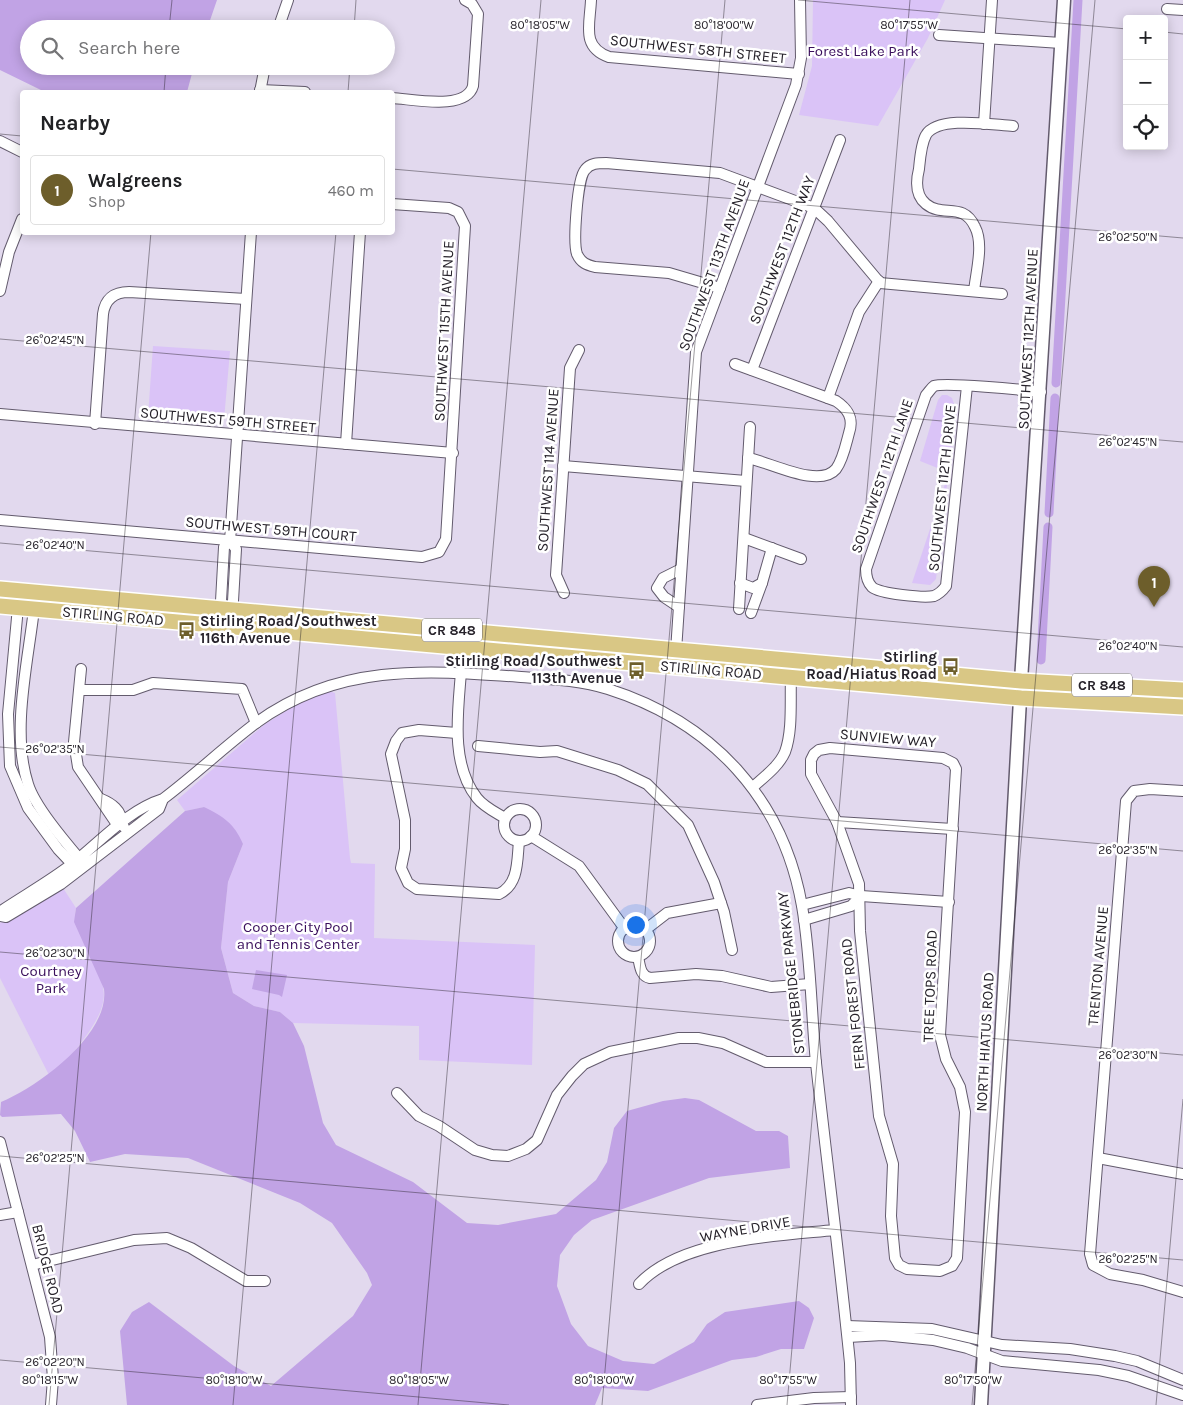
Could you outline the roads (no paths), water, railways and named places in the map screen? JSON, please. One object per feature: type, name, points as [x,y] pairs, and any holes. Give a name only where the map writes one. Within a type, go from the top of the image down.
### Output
[{"type":"main road","name":"STIRLING ROAD","points":[[0,589],[227,611],[1021,680],[1183,690]]},
{"type":"main road","name":"STIRLING ROAD","points":[[0,606],[1021,698],[1183,707]]},
{"type":"street","points":[[281,20],[288,0]]},
{"type":"street","name":"SOUTHWEST 58TH STREET","points":[[592,0],[590,41],[595,51],[615,58],[798,74]]},
{"type":"street","name":"SOUTHWEST 113TH AVENUE","points":[[675,666],[696,352],[798,74],[801,50],[800,0]]},
{"type":"street","points":[[984,124],[992,0]]},
{"type":"street","name":"SOUTHWEST 112TH AVENUE","points":[[1021,680],[1041,392],[1064,0]]},
{"type":"street","points":[[395,98],[452,102],[467,97],[474,86],[478,20],[469,2]]},
{"type":"street","points":[[1167,9],[1183,10]]},
{"type":"street","points":[[939,34],[1061,43]]},
{"type":"street","points":[[260,90],[263,75]]},
{"type":"street","points":[[974,291],[978,241],[976,229],[970,218],[962,211],[941,210],[926,204],[918,193],[916,182],[925,136],[932,128],[945,124],[1014,126]]},
{"type":"street","name":"SOUTHWEST 112TH WAY","points":[[752,370],[840,140]]},
{"type":"street","points":[[0,141],[20,151]]},
{"type":"street","points":[[720,288],[669,273],[595,267],[583,263],[575,241],[580,181],[588,166],[606,163],[708,171],[730,176],[814,208],[828,221],[879,282],[1002,294]]},
{"type":"street","name":"SOUTHWEST 115TH AVENUE","points":[[395,204],[449,208],[458,212],[465,226],[453,453]]},
{"type":"street","points":[[0,291],[9,252],[20,224]]},
{"type":"street","points":[[227,626],[227,611],[221,601],[224,548],[230,541],[250,235]]},
{"type":"street","points":[[346,444],[360,235]]},
{"type":"street","points":[[828,398],[859,312],[879,282]]},
{"type":"street","points":[[95,424],[103,314],[105,303],[112,297],[129,292],[246,299]]},
{"type":"street","name":"SOUTHWEST 114 AVENUE","points":[[564,593],[556,575],[570,368],[579,350]]},
{"type":"street","points":[[735,364],[828,398],[841,405],[850,415],[850,430],[840,463],[830,474],[819,478],[811,477],[748,458]]},
{"type":"street","name":"SOUTHWEST 112TH LANE","points":[[941,592],[930,596],[884,592],[872,587],[868,580],[867,564],[926,395],[935,386],[967,386]]},
{"type":"street","points":[[967,386],[1041,392]]},
{"type":"street","name":"SOUTHWEST 112TH DRIVE","points":[[941,592],[947,581],[967,386]]},
{"type":"street","name":"SOUTHWEST 59TH STREET","points":[[0,414],[95,424],[453,453]]},
{"type":"street","points":[[739,610],[750,427]]},
{"type":"street","name":"SOUTHWEST 59TH COURT","points":[[0,520],[422,557],[434,555],[442,549],[446,539],[453,453]]},
{"type":"street","points":[[563,466],[746,481]]},
{"type":"street","points":[[744,538],[801,559]]},
{"type":"street","points":[[751,614],[772,548]]},
{"type":"street","points":[[679,607],[664,597],[657,588],[663,578],[681,569]]},
{"type":"street","points":[[740,583],[753,588],[762,583]]},
{"type":"street","points":[[28,591],[18,607],[8,714],[10,766],[28,808],[79,865]]},
{"type":"street","points":[[28,591],[34,609],[21,723],[23,763],[28,786],[79,865]]},
{"type":"street","points":[[81,669],[81,690],[74,742],[78,767],[102,799],[111,803],[119,813],[121,823],[128,833]]},
{"type":"street","name":"STONEBRIDGE PARKWAY","points":[[163,799],[159,808],[128,833],[79,865],[1,910],[0,916],[6,917],[30,904],[79,865],[121,823],[153,802],[163,799],[256,723],[297,698],[332,684],[375,674],[417,671],[461,672],[562,680],[606,688],[684,723],[722,752],[753,787],[780,835],[794,873],[802,905],[816,1062],[847,1331],[851,1401]]},
{"type":"street","points":[[461,672],[457,732],[462,765],[476,797],[484,805],[505,818]]},
{"type":"street","points":[[753,787],[773,769],[784,752],[788,731],[791,676]]},
{"type":"street","name":"NORTH HIATUS ROAD","points":[[981,1405],[1021,680]]},
{"type":"street","points":[[81,690],[133,690],[153,683],[242,689],[256,723]]},
{"type":"street","points":[[457,732],[419,730],[402,733],[396,741],[392,754],[405,820],[401,868],[408,883],[417,889],[499,894],[508,889],[514,879],[519,841]]},
{"type":"street","points":[[478,746],[540,752],[557,751],[618,770],[646,784],[688,825],[714,882],[732,950]]},
{"type":"street","name":"SUNVIEW WAY","points":[[819,750],[830,748],[938,757],[953,763]]},
{"type":"street","name":"FERN FOREST ROAD","points":[[819,750],[811,760],[811,774],[837,822],[854,866],[860,896],[860,931],[879,1116],[893,1164],[891,1216],[894,1253],[899,1265],[907,1269],[940,1271],[952,1266]]},
{"type":"street","name":"TREE TOPS ROAD","points":[[952,1266],[957,1251],[965,1112],[960,1087],[946,1059],[940,1035],[956,772],[953,763]]},
{"type":"street","name":"TRENTON AVENUE","points":[[1183,791],[1150,789],[1134,791],[1126,801],[1090,1246],[1093,1265],[1110,1274],[1143,1280],[1183,1292]]},
{"type":"street","points":[[516,809],[531,813],[536,823],[531,836],[519,841],[510,837],[506,833],[505,818],[516,809]]},
{"type":"street","points":[[837,822],[953,829]]},
{"type":"street","points":[[531,836],[579,866],[625,929]]},
{"type":"street","points":[[802,905],[849,893],[860,896],[949,902]]},
{"type":"street","points":[[804,920],[850,906],[860,896]]},
{"type":"street","points":[[645,930],[667,914],[721,903]]},
{"type":"street","points":[[638,926],[645,930],[649,936],[650,946],[643,954],[628,956],[620,949],[618,939],[625,929],[638,926]]},
{"type":"street","points":[[638,956],[642,971],[646,977],[650,978],[696,974],[722,976],[771,987],[810,984]]},
{"type":"street","points":[[396,1093],[419,1116],[440,1126],[475,1150],[492,1155],[508,1156],[526,1149],[537,1140],[557,1095],[572,1076],[584,1064],[610,1052],[678,1038],[698,1038],[723,1043],[766,1062],[816,1062]]},
{"type":"street","name":"BRIDGE ROAD","points":[[0,1142],[50,1337],[54,1379],[51,1405]]},
{"type":"street","points":[[1098,1158],[1183,1174]]},
{"type":"street","points":[[0,1215],[18,1212]]},
{"type":"street","name":"WAYNE DRIVE","points":[[639,1284],[650,1272],[665,1264],[698,1252],[742,1241],[835,1230]]},
{"type":"street","points":[[32,1264],[134,1240],[167,1238],[192,1248],[246,1281],[265,1281]]},
{"type":"street","points":[[847,1331],[925,1328],[985,1342],[1100,1354],[1137,1361],[1183,1380]]},
{"type":"street","points":[[847,1331],[912,1337],[967,1348],[1002,1361],[1099,1370],[1128,1376],[1183,1395]]},
{"type":"street","points":[[1099,1370],[1100,1354]]},
{"type":"street","points":[[757,1405],[851,1401]]},
{"type":"waterway","points":[[1056,383],[1078,0]]},
{"type":"waterway","points":[[1049,513],[1055,398]]},
{"type":"waterway","points":[[1041,660],[1048,527]]},
{"type":"place","name":"Walgreens","points":[[1154,607]]},
{"type":"place","name":"Stirling Road/Southwest 116th Avenue","points":[[186,630]]},
{"type":"place","name":"Stirling Road/Hiatus Road","points":[[951,666]]},
{"type":"place","name":"Stirling Road/Southwest 113th Avenue","points":[[636,670]]},
{"type":"park label","name":"Forest Lake Park","points":[[863,51]]},
{"type":"park label","name":"Cooper City Pool and Tennis Center","points":[[298,936]]},
{"type":"park label","name":"Courtney Park","points":[[51,980]]}]
